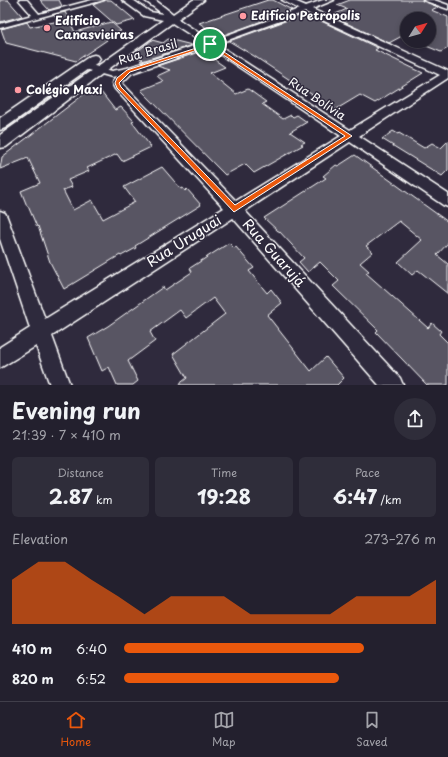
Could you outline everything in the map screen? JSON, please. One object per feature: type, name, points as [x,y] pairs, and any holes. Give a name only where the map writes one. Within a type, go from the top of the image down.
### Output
[{"type":"main road","points":[[127,0],[147,14],[165,15]]},
{"type":"main road","points":[[149,0],[165,15]]},
{"type":"main road","points":[[0,125],[84,66],[165,15],[199,0]]},
{"type":"main road","points":[[0,143],[99,70],[165,15],[175,4]]},
{"type":"street","points":[[23,0],[37,16]]},
{"type":"street","points":[[0,26],[100,0]]},
{"type":"street","points":[[286,0],[448,74]]},
{"type":"street","name":"Rua Brasil","points":[[84,66],[112,74],[129,71],[210,44],[330,0]]},
{"type":"street","points":[[427,0],[448,7]]},
{"type":"street","name":"Rua Bolívia","points":[[165,15],[448,201]]},
{"type":"street","name":"Rua Guarujá","points":[[129,71],[119,79],[117,83],[119,87],[234,209],[393,385]]},
{"type":"street","name":"Rua Uruguai","points":[[0,358],[448,74]]},
{"type":"street","points":[[0,217],[60,385]]},
{"type":"building","points":[[0,0],[8,0],[22,16],[0,22]]},
{"type":"building","points":[[40,0],[59,0],[62,6],[49,10]]},
{"type":"building","points":[[105,0],[111,0],[135,20],[116,25],[93,5]]},
{"type":"building","points":[[268,0],[273,0],[292,10],[221,36],[199,23]]},
{"type":"building","points":[[350,0],[422,0],[438,7],[431,10],[436,12],[400,12],[400,37],[389,43],[331,16],[347,9],[337,5]]},
{"type":"building","points":[[65,12],[75,32],[111,22],[121,31],[104,36],[107,40],[76,61],[6,43],[1,29],[27,22],[30,27],[59,21],[53,15]]},
{"type":"building","points":[[436,12],[448,17],[448,48],[441,52],[431,48],[436,48]]},
{"type":"building","points":[[302,15],[317,21],[319,20],[378,48],[375,50],[423,73],[375,103],[360,95],[335,110],[229,41]]},
{"type":"building","points":[[168,39],[192,45],[142,61],[140,61],[143,59],[131,56],[152,40],[163,43]]},
{"type":"building","points":[[202,51],[225,67],[210,73],[236,94],[248,89],[266,102],[262,104],[283,119],[291,115],[293,117],[297,115],[307,122],[290,132],[305,142],[301,144],[303,145],[254,173],[245,164],[225,175],[141,90],[163,81],[157,76],[170,70],[157,66]]},
{"type":"building","points":[[87,92],[91,96],[101,92],[115,110],[121,107],[134,121],[132,122],[151,147],[122,161],[117,154],[87,168],[89,171],[68,180],[72,187],[63,190],[73,210],[92,200],[103,219],[135,202],[124,187],[162,167],[181,189],[183,188],[185,191],[187,189],[201,205],[135,246],[136,248],[121,256],[120,255],[64,289],[50,262],[38,226],[37,227],[21,191],[40,183],[28,158],[0,169],[2,157]]},
{"type":"building","points":[[393,131],[424,148],[432,143],[441,148],[448,141],[448,170],[442,176],[382,139]]},
{"type":"building","points":[[355,155],[448,222],[448,243],[437,255],[448,264],[448,294],[418,270],[412,275],[398,262],[422,240],[399,221],[366,246],[373,252],[360,263],[369,271],[366,273],[428,328],[432,323],[441,331],[439,334],[448,343],[448,385],[427,385],[376,332],[378,330],[333,286],[339,281],[320,262],[308,272],[299,262],[304,258],[279,231],[264,218],[326,178],[323,176],[336,165],[338,166]]},
{"type":"building","points":[[229,243],[234,248],[236,247],[254,268],[249,271],[267,293],[271,289],[282,303],[267,315],[311,371],[326,357],[344,378],[337,385],[178,385],[187,378],[173,354],[225,314],[213,298],[186,318],[180,310],[150,332],[155,341],[128,361],[138,381],[133,385],[117,385],[109,367],[102,371],[88,338],[108,326],[163,287],[165,290],[192,272],[190,268]]},
{"type":"place","name":"Edifício Petrópolis","points":[[243,16]]},
{"type":"place","name":"Edifício Canasvieiras","points":[[47,28]]},
{"type":"place","name":"Colégio Maxi","points":[[18,90]]},
{"type":"route","points":[[210,44],[349,136],[234,209],[119,87],[117,83],[119,79],[129,71],[210,44]]}]
